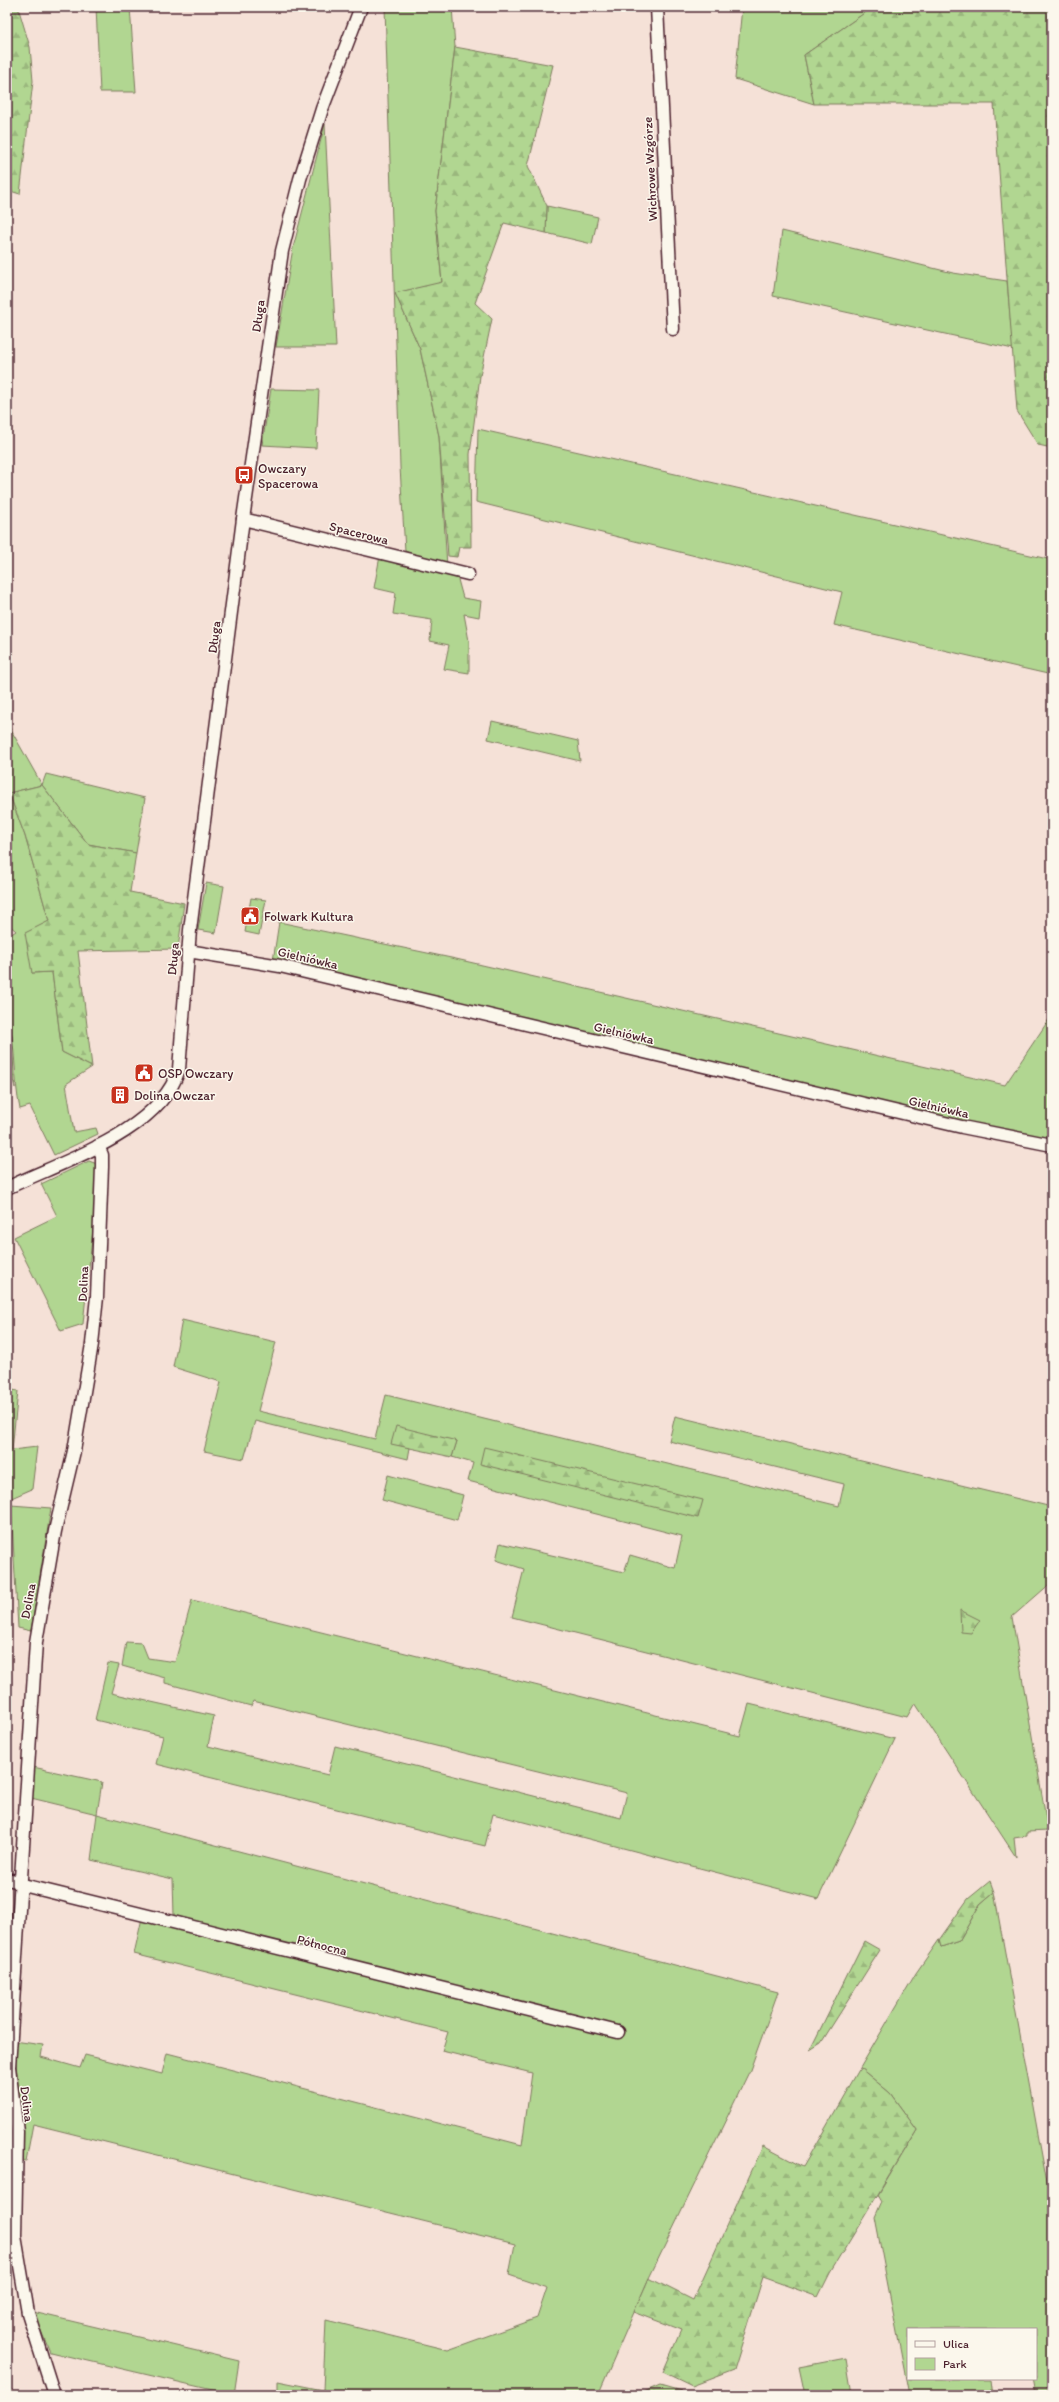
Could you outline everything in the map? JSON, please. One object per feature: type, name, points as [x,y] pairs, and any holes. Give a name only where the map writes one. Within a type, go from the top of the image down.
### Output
[{"type":"street","name":"Długa","points":[[7,1188],[98,1146],[138,1122],[162,1101],[175,1084],[182,1045],[188,951],[243,519],[282,251],[300,179],[322,109],[361,7]]},
{"type":"street","name":"Wichrowe Wzgórze","points":[[657,7],[673,329]]},
{"type":"street","name":"Spacerowa","points":[[243,519],[468,574]]},
{"type":"street","name":"Gielniówka","points":[[188,951],[280,966],[954,1125],[1052,1145]]},
{"type":"street","name":"Dolina","points":[[54,2395],[28,2313],[16,2236],[17,2132],[8,2067],[39,1621],[55,1531],[74,1451],[92,1344],[97,1297],[102,1167],[102,1156],[98,1146]]},
{"type":"street","name":"Północna","points":[[7,1879],[618,2032]]},
{"type":"green space","points":[[7,7],[18,7],[30,47],[33,81],[20,194],[7,190]]},
{"type":"green space","points":[[96,7],[130,7],[136,92],[100,92]]},
{"type":"green space","points":[[385,7],[452,7],[455,47],[435,211],[442,283],[395,293],[420,349],[439,436],[447,567],[405,551],[400,467]]},
{"type":"green space","points":[[742,7],[873,7],[804,55],[814,104],[735,79]]},
{"type":"green space","points":[[873,7],[1052,7],[1052,448],[1038,445],[1017,411],[994,104],[814,104],[804,55]]},
{"type":"green space","points":[[455,47],[553,65],[528,166],[547,206],[546,233],[504,223],[475,303],[492,319],[480,376],[470,454],[471,547],[459,547],[457,557],[448,556],[439,436],[420,349],[395,293],[442,282],[435,211]]},
{"type":"green space","points":[[325,124],[336,347],[276,347],[293,248]]},
{"type":"green space","points":[[547,206],[598,217],[592,244],[546,233]]},
{"type":"green space","points":[[782,231],[953,273],[1007,281],[1013,349],[773,296]]},
{"type":"green space","points":[[271,389],[319,390],[316,448],[262,445]]},
{"type":"green space","points":[[478,429],[1052,560],[1052,675],[834,625],[842,592],[476,502]]},
{"type":"green space","points":[[380,556],[457,576],[463,598],[481,601],[479,617],[464,614],[469,641],[469,673],[444,669],[449,645],[430,641],[432,620],[393,614],[396,593],[374,588]]},
{"type":"green space","points":[[492,721],[578,741],[580,761],[488,739]]},
{"type":"green space","points":[[7,723],[42,785],[9,793],[25,836],[49,921],[32,973],[52,972],[62,1052],[92,1067],[66,1084],[74,1132],[96,1128],[98,1134],[54,1155],[30,1106],[20,1109],[16,1085],[14,1049],[7,1014],[7,937],[16,931],[7,923]]},
{"type":"green space","points":[[46,774],[145,798],[136,853],[88,844],[42,785]]},
{"type":"green space","points":[[42,785],[88,844],[136,853],[130,892],[184,903],[178,949],[78,951],[92,1067],[62,1052],[52,972],[32,973],[25,933],[49,921],[25,836],[9,793]]},
{"type":"green space","points":[[206,883],[224,886],[216,933],[198,930]]},
{"type":"green space","points":[[251,898],[266,900],[259,935],[245,932]]},
{"type":"green space","points":[[279,922],[456,959],[1005,1085],[1050,1018],[1052,1019],[1052,1140],[975,1127],[273,961]]},
{"type":"green space","points":[[7,1014],[11,1026],[15,1088],[7,1054]]},
{"type":"green space","points":[[89,1161],[97,1164],[94,1220],[83,1324],[61,1331],[14,1237],[57,1216],[41,1184]]},
{"type":"green space","points":[[182,1320],[276,1342],[258,1411],[375,1439],[386,1395],[839,1506],[844,1484],[669,1441],[675,1416],[1052,1507],[1052,1582],[1012,1617],[1048,1831],[1027,1832],[1027,1836],[1014,1838],[1016,1857],[915,1703],[907,1717],[512,1617],[524,1569],[496,1560],[500,1543],[624,1572],[630,1555],[675,1568],[682,1536],[468,1481],[473,1463],[452,1457],[457,1441],[392,1443],[410,1448],[408,1459],[255,1421],[244,1459],[204,1451],[221,1382],[173,1367]]},
{"type":"green space","points":[[7,1389],[18,1391],[12,1450],[37,1447],[32,1489],[7,1500]]},
{"type":"green space","points":[[396,1426],[457,1441],[452,1457],[391,1444]]},
{"type":"green space","points":[[484,1447],[703,1500],[698,1518],[480,1464]]},
{"type":"green space","points":[[388,1475],[463,1495],[457,1520],[382,1500]]},
{"type":"green space","points":[[11,1505],[51,1508],[31,1631],[18,1628]]},
{"type":"green space","points":[[192,1600],[740,1736],[749,1704],[895,1739],[818,1899],[493,1814],[485,1846],[156,1764],[163,1736],[95,1720],[108,1663],[119,1665],[111,1693],[214,1716],[208,1746],[328,1775],[335,1746],[621,1818],[627,1793],[253,1701],[251,1706],[165,1683],[165,1678],[122,1666],[126,1642],[142,1643],[148,1658],[175,1662]]},
{"type":"green space","points":[[960,1610],[980,1620],[971,1633],[961,1632]]},
{"type":"green space","points":[[33,1767],[102,1782],[97,1814],[31,1798]]},
{"type":"green space","points":[[97,1814],[778,1992],[750,2070],[649,2278],[598,2395],[278,2395],[278,2381],[323,2390],[326,2320],[448,2350],[537,2318],[547,2288],[509,2275],[515,2244],[33,2124],[26,2161],[20,2160],[21,2119],[14,2041],[43,2045],[41,2057],[80,2068],[85,2055],[162,2074],[167,2053],[522,2145],[532,2073],[442,2051],[448,2032],[134,1954],[144,1909],[174,1916],[173,1879],[91,1860]]},
{"type":"green space","points":[[990,1881],[994,1892],[980,1904],[959,1941],[941,1947],[939,1940],[968,1899]]},
{"type":"green space","points":[[994,1892],[1052,2211],[1052,2395],[1034,2395],[1031,2380],[1037,2380],[1037,2328],[907,2328],[907,2380],[989,2380],[991,2395],[909,2395],[875,2218],[882,2202],[878,2195],[917,2130],[890,2093],[860,2068],[916,1973],[939,1940],[941,1947],[959,1941],[980,1904]]},
{"type":"green space","points":[[864,1941],[880,1950],[821,2043],[810,2050]]},
{"type":"green space","points":[[860,2068],[890,2093],[917,2130],[830,2273],[818,2297],[763,2277],[734,2370],[692,2386],[663,2372],[681,2330],[634,2312],[649,2278],[693,2300],[763,2146],[803,2167]]},
{"type":"green space","points":[[33,2312],[239,2361],[234,2395],[50,2352]]},
{"type":"green space","points":[[846,2358],[852,2395],[805,2395],[799,2367]]},
{"type":"green space","points":[[660,2385],[681,2391],[673,2395],[637,2395]]},
{"type":"place","name":"Owczary Spacerowa","points":[[244,475]]},
{"type":"place","name":"Folwark Kultura","points":[[250,916]]},
{"type":"place","name":"OSP Owczary","points":[[144,1073]]},
{"type":"place","name":"Dolina Owczar","points":[[120,1095]]}]
